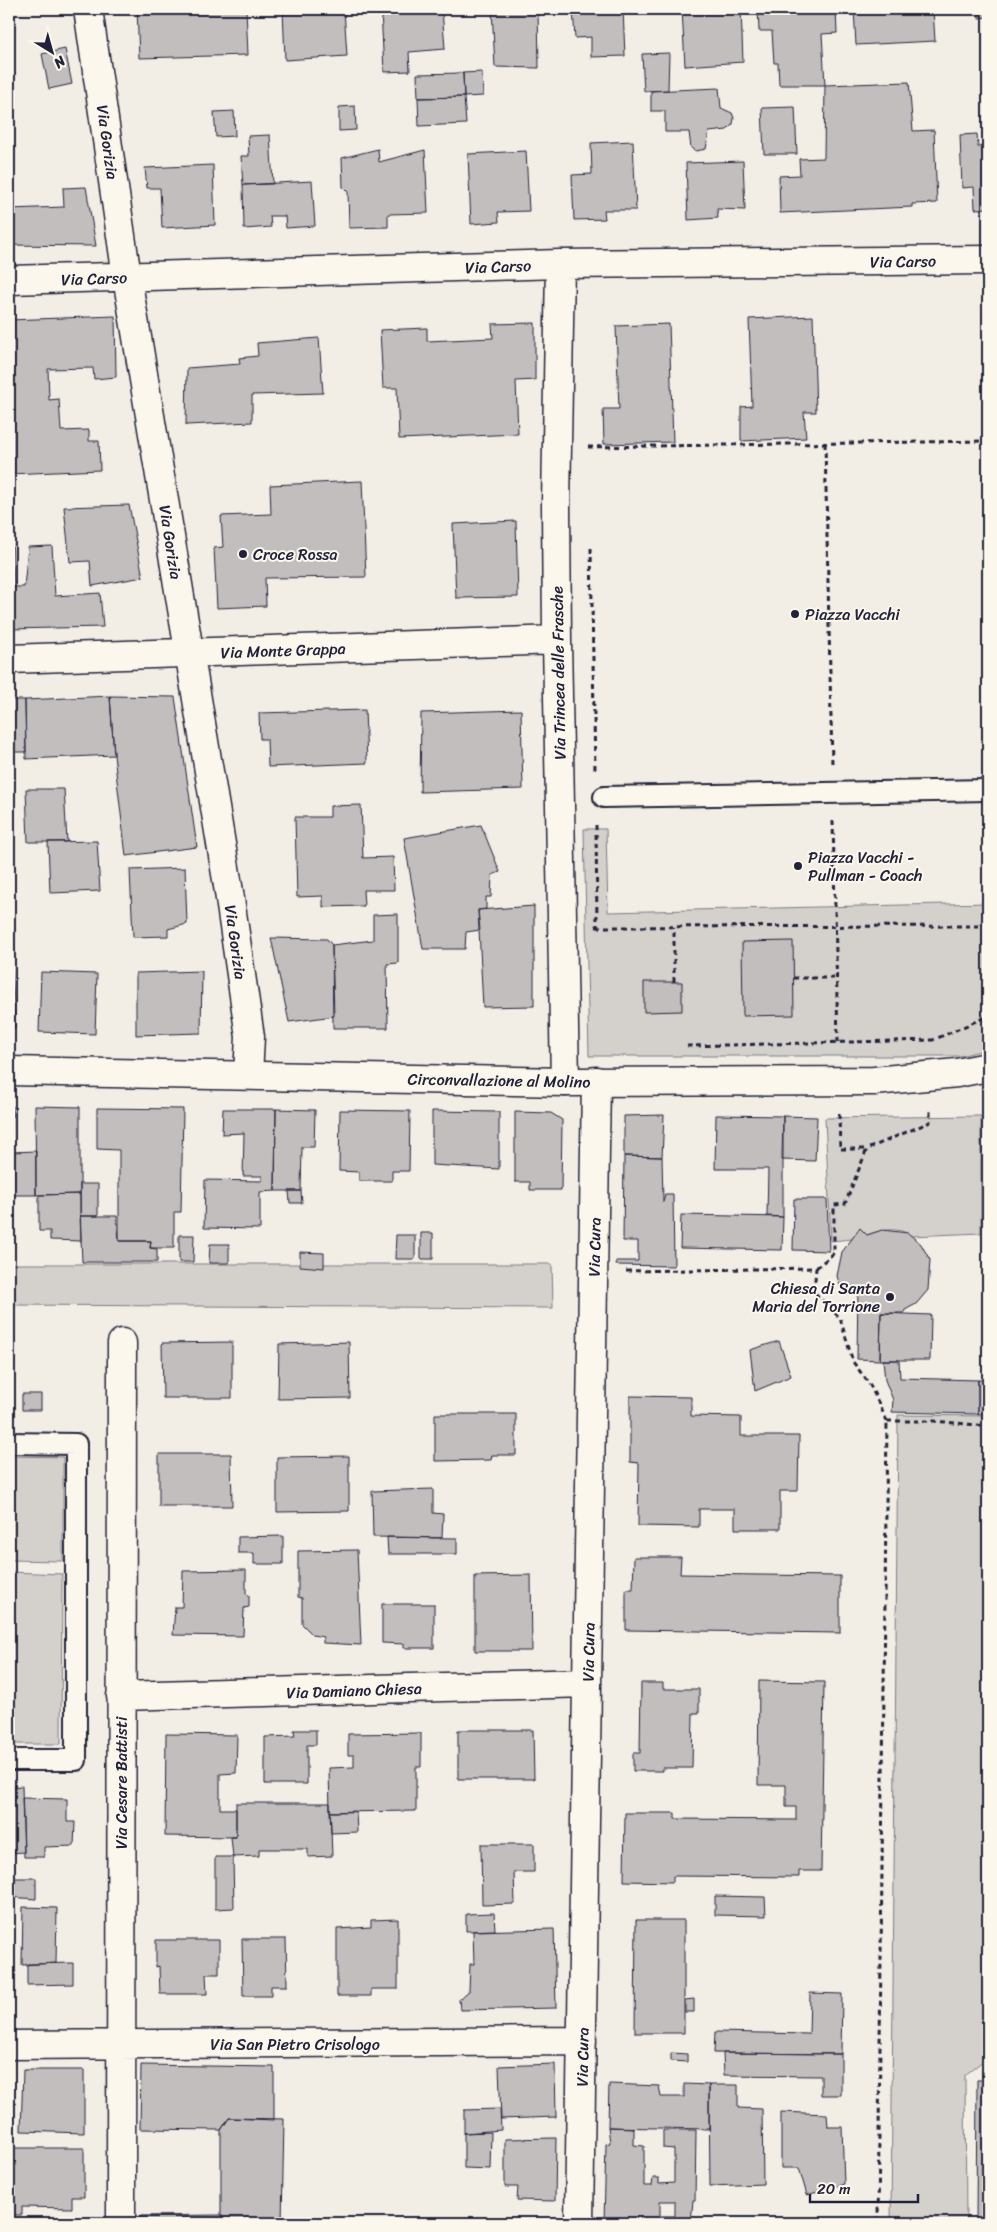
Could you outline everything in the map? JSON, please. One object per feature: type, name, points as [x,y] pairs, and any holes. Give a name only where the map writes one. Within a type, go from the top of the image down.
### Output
[{"type":"street","name":"Via Gorizia","points":[[88,9],[127,277],[229,892],[250,1037],[248,1075]]},
{"type":"street","name":"Via Carso","points":[[9,280],[560,264],[988,260]]},
{"type":"street","name":"Via Trincea delle Frasche","points":[[560,264],[557,640],[565,1082]]},
{"type":"street","name":"Via Monte Grappa","points":[[9,659],[557,640]]},
{"type":"street","name":"Circonvallazione al Molino","points":[[9,1071],[565,1082],[874,1081],[957,1073],[988,1067]]},
{"type":"street","name":"Via Cura","points":[[579,2223],[596,1081]]},
{"type":"street","name":"Via Cesare Battisti","points":[[121,2223],[122,1343]]},
{"type":"street","name":"Via Damiano Chiesa","points":[[121,1696],[587,1683]]},
{"type":"street","name":"Via San Pietro Crisologo","points":[[9,2045],[582,2041]]},
{"type":"lane","points":[[604,797],[988,790]]},
{"type":"lane","points":[[9,1443],[76,1444],[82,1761],[9,1760]]},
{"type":"path","points":[[558,447],[988,441]]},
{"type":"path","points":[[825,443],[838,1043]]},
{"type":"path","points":[[590,446],[590,456]]},
{"type":"path","points":[[591,544],[595,778]]},
{"type":"path","points":[[596,817],[598,936]]},
{"type":"path","points":[[563,927],[988,926]]},
{"type":"path","points":[[674,927],[674,982]]},
{"type":"path","points":[[793,978],[836,978]]},
{"type":"path","points":[[682,1047],[933,1040],[988,1016]]},
{"type":"path","points":[[839,1110],[840,1149],[867,1150],[930,1122],[930,1108]]},
{"type":"path","points":[[616,1271],[816,1268],[834,1253],[834,1205],[845,1204],[867,1150]]},
{"type":"path","points":[[816,1268],[814,1292],[840,1318],[853,1362],[870,1385],[887,1420],[878,2223]]},
{"type":"path","points":[[887,1420],[952,1422],[988,1426]]},
{"type":"shaded area","points":[[584,829],[606,829],[608,912],[988,903],[988,1049],[960,1056],[589,1056]]},
{"type":"shaded area","points":[[981,1116],[981,1233],[911,1236],[901,1231],[889,1230],[867,1235],[860,1228],[852,1239],[831,1241],[825,1118]]},
{"type":"shaded area","points":[[9,1264],[552,1264],[553,1308],[9,1305]]},
{"type":"shaded area","points":[[898,1415],[988,1416],[988,2057],[965,2075],[966,2223],[891,2223]]},
{"type":"shaded area","points":[[9,1456],[63,1457],[63,1561],[9,1560]]},
{"type":"shaded area","points":[[9,1572],[62,1574],[61,1744],[9,1744]]},
{"type":"building","points":[[137,9],[246,9],[248,55],[139,58]]},
{"type":"building","points":[[283,9],[344,9],[347,56],[285,60]]},
{"type":"building","points":[[381,9],[442,9],[445,49],[409,52],[410,71],[384,72]]},
{"type":"building","points":[[492,9],[538,9],[539,68],[495,67]]},
{"type":"building","points":[[573,9],[623,9],[625,56],[591,57],[591,37],[575,38]]},
{"type":"building","points":[[682,9],[741,9],[743,62],[685,66]]},
{"type":"building","points":[[758,9],[836,9],[837,33],[822,34],[825,85],[779,85],[778,63],[774,63],[772,31],[759,31]]},
{"type":"building","points":[[854,9],[933,9],[935,41],[856,45]]},
{"type":"building","points":[[979,9],[988,9],[988,17],[979,18]]},
{"type":"building","points":[[65,49],[72,84],[49,89],[42,54]]},
{"type":"building","points":[[669,53],[668,90],[644,91],[642,54]]},
{"type":"building","points":[[482,72],[483,96],[464,97],[463,73]]},
{"type":"building","points":[[463,73],[464,97],[418,98],[417,74]]},
{"type":"building","points":[[909,82],[913,131],[934,130],[937,203],[912,204],[912,207],[780,213],[779,176],[800,175],[799,159],[824,158],[825,85]]},
{"type":"building","points":[[719,88],[721,108],[732,113],[734,118],[733,124],[727,130],[709,132],[706,149],[696,151],[691,148],[689,132],[665,132],[665,111],[651,111],[651,91]]},
{"type":"building","points":[[464,97],[466,124],[419,126],[418,98]]},
{"type":"building","points":[[355,106],[356,130],[339,131],[339,107]]},
{"type":"building","points":[[795,107],[797,154],[764,154],[762,108]]},
{"type":"building","points":[[234,111],[235,136],[216,137],[214,112]]},
{"type":"building","points":[[9,117],[11,117],[15,209],[9,209]]},
{"type":"building","points":[[977,134],[978,147],[988,147],[988,208],[975,209],[974,187],[962,188],[960,135]]},
{"type":"building","points":[[270,135],[273,184],[243,185],[241,156],[249,156],[248,136]]},
{"type":"building","points":[[633,141],[636,210],[604,210],[605,219],[574,220],[572,175],[592,174],[591,143]]},
{"type":"building","points":[[378,149],[379,162],[425,150],[428,213],[388,214],[388,227],[349,228],[348,192],[343,187],[342,158]]},
{"type":"building","points":[[526,151],[529,211],[498,212],[499,222],[471,224],[468,154]]},
{"type":"building","points":[[743,161],[745,210],[717,209],[718,218],[688,220],[686,163]]},
{"type":"building","points":[[213,165],[215,225],[162,228],[160,188],[147,188],[145,168]]},
{"type":"building","points":[[312,181],[315,226],[286,228],[285,216],[270,216],[271,227],[244,229],[243,185]]},
{"type":"building","points":[[86,187],[96,246],[9,245],[9,209],[64,207],[63,188]]},
{"type":"building","points":[[115,316],[116,377],[94,379],[93,368],[48,369],[49,400],[59,399],[61,431],[89,430],[89,441],[99,441],[100,470],[9,474],[9,320]]},
{"type":"building","points":[[813,316],[816,412],[804,412],[806,438],[741,441],[741,407],[752,406],[749,319]]},
{"type":"building","points":[[535,323],[535,380],[516,381],[518,434],[399,439],[397,388],[383,388],[380,330],[427,328],[427,341],[493,338],[492,324]]},
{"type":"building","points":[[669,324],[673,442],[604,444],[603,409],[619,409],[616,326]]},
{"type":"building","points":[[319,338],[323,393],[252,395],[252,422],[186,425],[187,368],[240,364],[239,358],[258,356],[257,343]]},
{"type":"building","points":[[362,481],[366,577],[265,578],[266,606],[217,608],[214,548],[223,547],[221,516],[271,514],[270,485]]},
{"type":"building","points":[[129,505],[143,577],[92,586],[90,561],[70,562],[64,507]]},
{"type":"building","points":[[516,521],[518,597],[456,598],[453,524]]},
{"type":"building","points":[[9,532],[12,532],[14,587],[24,587],[28,547],[52,546],[55,596],[100,593],[103,627],[9,629]]},
{"type":"building","points":[[110,696],[114,755],[26,759],[25,700]]},
{"type":"building","points":[[110,696],[175,697],[197,847],[126,856],[114,755]]},
{"type":"building","points":[[9,700],[25,700],[26,752],[9,752]]},
{"type":"building","points":[[365,710],[367,763],[268,767],[267,739],[260,739],[259,713]]},
{"type":"building","points":[[521,710],[523,789],[420,792],[421,713]]},
{"type":"building","points":[[26,789],[64,789],[67,842],[28,842]]},
{"type":"building","points":[[361,805],[363,858],[393,857],[394,890],[363,890],[364,906],[323,907],[323,896],[297,897],[295,817],[330,817],[330,806]]},
{"type":"building","points":[[481,825],[500,872],[492,875],[491,897],[486,897],[486,909],[478,910],[480,930],[466,932],[465,949],[423,949],[404,838]]},
{"type":"building","points":[[97,841],[100,891],[50,893],[48,842]]},
{"type":"building","points":[[185,868],[187,924],[168,929],[168,936],[133,937],[130,870]]},
{"type":"building","points":[[9,897],[15,1028],[9,1028]]},
{"type":"building","points":[[534,906],[534,1006],[483,1007],[478,910]]},
{"type":"building","points":[[398,914],[398,963],[387,964],[388,1028],[333,1028],[332,945],[373,940],[373,915]]},
{"type":"building","points":[[271,938],[327,939],[332,945],[334,1016],[289,1022]]},
{"type":"building","points":[[793,941],[794,1015],[743,1016],[742,942]]},
{"type":"building","points":[[202,971],[201,1033],[136,1035],[136,973]]},
{"type":"building","points":[[41,972],[97,974],[95,1034],[39,1032]]},
{"type":"building","points":[[644,982],[682,982],[682,1011],[644,1012]]},
{"type":"building","points":[[9,1106],[13,1106],[12,1129],[9,1129]]},
{"type":"building","points":[[35,1106],[80,1107],[80,1194],[36,1195]]},
{"type":"building","points":[[97,1108],[183,1109],[181,1212],[174,1212],[174,1248],[150,1248],[151,1241],[119,1241],[119,1150],[97,1149]]},
{"type":"building","points":[[223,1109],[276,1109],[275,1191],[260,1192],[260,1229],[204,1228],[205,1180],[262,1181],[262,1176],[243,1176],[244,1133],[222,1134]]},
{"type":"building","points":[[276,1109],[315,1110],[314,1147],[302,1147],[301,1191],[275,1191]]},
{"type":"building","points":[[340,1110],[410,1111],[409,1171],[392,1171],[392,1181],[359,1181],[359,1172],[339,1171]]},
{"type":"building","points":[[432,1111],[499,1112],[499,1169],[432,1165]]},
{"type":"building","points":[[515,1112],[551,1113],[562,1120],[561,1190],[530,1190],[530,1182],[515,1182]]},
{"type":"building","points":[[664,1115],[662,1157],[624,1156],[624,1116]]},
{"type":"building","points":[[716,1115],[783,1116],[783,1217],[767,1216],[768,1169],[715,1169]]},
{"type":"building","points":[[783,1116],[817,1117],[815,1161],[782,1160]]},
{"type":"building","points":[[9,1129],[12,1129],[12,1152],[9,1152]]},
{"type":"building","points":[[36,1151],[36,1195],[11,1195],[12,1152]]},
{"type":"building","points":[[9,1152],[12,1152],[11,1195],[9,1195]]},
{"type":"building","points":[[624,1156],[662,1157],[663,1202],[665,1194],[673,1194],[674,1266],[616,1265],[616,1261],[638,1261],[638,1241],[623,1241]]},
{"type":"building","points":[[80,1184],[98,1184],[98,1216],[80,1216]]},
{"type":"building","points":[[289,1191],[301,1191],[302,1203],[290,1203]]},
{"type":"building","points":[[80,1194],[81,1241],[50,1240],[50,1231],[39,1231],[39,1195]]},
{"type":"building","points":[[794,1199],[827,1199],[829,1251],[793,1250]]},
{"type":"building","points":[[681,1215],[783,1217],[782,1250],[680,1248]]},
{"type":"building","points":[[80,1216],[117,1216],[119,1241],[151,1241],[150,1248],[157,1249],[157,1262],[82,1262]]},
{"type":"building","name":"Chiesa di Santa Maria del Torrione","points":[[860,1228],[867,1235],[882,1230],[908,1233],[921,1244],[930,1260],[928,1290],[916,1304],[905,1310],[904,1313],[881,1313],[880,1360],[857,1359],[858,1287],[840,1286],[837,1276],[842,1252]]},
{"type":"building","points":[[421,1233],[433,1233],[433,1259],[421,1259]]},
{"type":"building","points":[[179,1235],[194,1235],[193,1262],[179,1262]]},
{"type":"building","points":[[396,1235],[415,1235],[415,1259],[395,1259]]},
{"type":"building","points":[[210,1244],[229,1244],[229,1263],[209,1263]]},
{"type":"building","points":[[300,1252],[324,1253],[324,1268],[300,1266]]},
{"type":"building","points":[[881,1313],[931,1315],[930,1360],[880,1360]]},
{"type":"building","points":[[779,1341],[791,1376],[755,1391],[750,1350]]},
{"type":"building","points":[[232,1342],[232,1398],[163,1398],[162,1343]]},
{"type":"building","points":[[349,1342],[350,1398],[278,1399],[279,1344]]},
{"type":"building","points":[[883,1360],[899,1360],[900,1378],[978,1380],[978,1414],[892,1412],[893,1400],[885,1380]]},
{"type":"building","points":[[978,1380],[988,1380],[988,1414],[978,1414]]},
{"type":"building","points":[[22,1394],[41,1394],[41,1410],[22,1410]]},
{"type":"building","points":[[630,1396],[691,1397],[691,1416],[741,1417],[741,1436],[799,1436],[798,1491],[780,1491],[780,1529],[735,1529],[735,1509],[699,1509],[699,1527],[638,1526],[639,1463],[630,1462]]},
{"type":"building","points":[[435,1414],[516,1414],[516,1455],[492,1455],[491,1460],[435,1461]]},
{"type":"building","points":[[159,1454],[231,1454],[232,1506],[159,1506]]},
{"type":"building","points":[[349,1456],[349,1511],[277,1512],[277,1457]]},
{"type":"building","points":[[433,1489],[433,1513],[443,1514],[442,1538],[373,1537],[372,1491]]},
{"type":"building","points":[[283,1536],[283,1564],[254,1564],[254,1553],[238,1553],[238,1537]]},
{"type":"building","points":[[387,1537],[457,1538],[457,1554],[388,1554]]},
{"type":"building","points":[[357,1550],[361,1645],[323,1643],[323,1637],[313,1635],[302,1624],[302,1598],[298,1597],[298,1551]]},
{"type":"building","points":[[634,1557],[681,1557],[680,1574],[840,1576],[840,1633],[626,1630],[626,1589],[633,1589]]},
{"type":"building","points":[[246,1570],[246,1594],[249,1595],[249,1607],[244,1608],[243,1636],[173,1635],[175,1607],[182,1607],[183,1571]]},
{"type":"building","points":[[531,1575],[532,1651],[475,1651],[475,1576]]},
{"type":"building","points":[[382,1604],[434,1604],[434,1648],[404,1648],[404,1644],[382,1643]]},
{"type":"building","points":[[759,1681],[824,1682],[821,1871],[799,1871],[799,1877],[673,1876],[673,1882],[624,1881],[625,1813],[675,1813],[675,1819],[796,1820],[796,1807],[786,1807],[786,1785],[758,1785]]},
{"type":"building","points":[[641,1683],[663,1683],[663,1689],[699,1689],[699,1713],[693,1713],[692,1768],[662,1768],[662,1771],[633,1771],[633,1753],[640,1753]]},
{"type":"building","points":[[294,1730],[316,1730],[316,1745],[307,1745],[307,1784],[265,1784],[265,1737],[295,1736]]},
{"type":"building","points":[[458,1730],[533,1730],[534,1779],[458,1779]]},
{"type":"building","points":[[421,1733],[421,1767],[416,1767],[416,1811],[330,1812],[329,1768],[354,1767],[354,1755],[348,1755],[348,1734]]},
{"type":"building","points":[[166,1734],[237,1735],[236,1773],[220,1774],[220,1809],[236,1809],[236,1837],[165,1836]]},
{"type":"building","points":[[22,1786],[24,1852],[9,1853],[9,1787]]},
{"type":"building","points":[[22,1798],[67,1799],[67,1822],[75,1822],[74,1846],[44,1847],[44,1857],[24,1857]]},
{"type":"building","points":[[236,1803],[330,1803],[332,1856],[308,1857],[308,1849],[259,1849],[259,1856],[233,1857],[231,1837],[236,1837]]},
{"type":"building","points":[[356,1811],[357,1832],[331,1833],[330,1812]]},
{"type":"building","points":[[481,1844],[534,1844],[534,1872],[514,1872],[515,1904],[482,1905]]},
{"type":"building","points":[[215,1857],[233,1857],[234,1908],[215,1909]]},
{"type":"building","points":[[9,1878],[36,1878],[36,1899],[9,1897]]},
{"type":"building","points":[[715,1896],[765,1897],[766,1916],[715,1915]]},
{"type":"building","points":[[23,1907],[57,1908],[56,1963],[22,1965]]},
{"type":"building","points":[[494,1913],[495,1930],[466,1931],[466,1914]]},
{"type":"building","points":[[398,1919],[398,1989],[371,1989],[371,1996],[337,1996],[337,1929],[371,1927],[371,1920]]},
{"type":"building","points":[[636,1920],[684,1920],[684,2033],[635,2033]]},
{"type":"building","points":[[554,1929],[556,2008],[460,2010],[459,1999],[469,1991],[470,1964],[474,1964],[473,1931]]},
{"type":"building","points":[[242,1939],[286,1939],[287,1986],[271,1986],[271,1996],[243,1996]]},
{"type":"building","points":[[156,1940],[219,1940],[219,1974],[206,1974],[207,1994],[160,1994],[159,1966],[156,1967]]},
{"type":"building","points":[[73,1963],[73,1984],[27,1985],[27,1964]]},
{"type":"building","points":[[810,1993],[842,1994],[841,2054],[714,2053],[715,2032],[809,2034]]},
{"type":"building","points":[[694,1999],[694,2012],[685,2012],[685,2000]]},
{"type":"building","points":[[671,2053],[687,2054],[687,2062],[671,2061]]},
{"type":"building","points":[[723,2053],[841,2054],[841,2095],[821,2095],[821,2076],[724,2075]]},
{"type":"building","points":[[555,2064],[556,2117],[501,2119],[499,2066]]},
{"type":"building","points":[[141,2065],[274,2067],[274,2120],[229,2118],[221,2130],[140,2129]]},
{"type":"building","points":[[23,2070],[84,2070],[84,2133],[21,2131]]},
{"type":"building","points":[[977,2080],[988,2080],[988,2223],[976,2223]]},
{"type":"building","points":[[609,2084],[659,2086],[661,2097],[684,2097],[684,2084],[709,2085],[709,2129],[608,2127]]},
{"type":"building","points":[[709,2085],[738,2085],[738,2108],[762,2109],[763,2184],[710,2186]]},
{"type":"building","points":[[500,2109],[501,2130],[464,2133],[464,2110]]},
{"type":"building","points":[[781,2112],[827,2114],[828,2127],[842,2127],[844,2184],[807,2195],[799,2168],[781,2168]]},
{"type":"building","points":[[229,2118],[284,2119],[282,2223],[227,2223],[221,2215],[221,2130]]},
{"type":"building","points":[[608,2127],[634,2128],[634,2145],[644,2146],[644,2186],[652,2186],[653,2178],[659,2178],[659,2184],[674,2183],[674,2149],[663,2148],[663,2130],[696,2130],[695,2200],[693,2200],[691,2223],[604,2223],[606,2144],[610,2143]],"holes":[[[660,2201],[675,2201],[675,2216],[660,2216]]]},
{"type":"building","points":[[491,2132],[490,2169],[464,2168],[464,2133]]},
{"type":"building","points":[[556,2138],[555,2201],[517,2200],[518,2187],[505,2187],[505,2139]]},
{"type":"building","points":[[9,2148],[84,2148],[84,2197],[72,2197],[72,2208],[22,2207],[22,2215],[9,2215]]},
{"type":"building","points":[[221,2215],[227,2223],[139,2223],[139,2216]]},
{"type":"place","name":"Croce Rossa","points":[[243,554]]},
{"type":"place","name":"Piazza Vacchi","points":[[795,614]]},
{"type":"place","name":"Piazza Vacchi - Pullman - Coach","points":[[798,866]]},
{"type":"place","name":"Chiesa di Santa Maria del Torrione","points":[[890,1297]]}]
